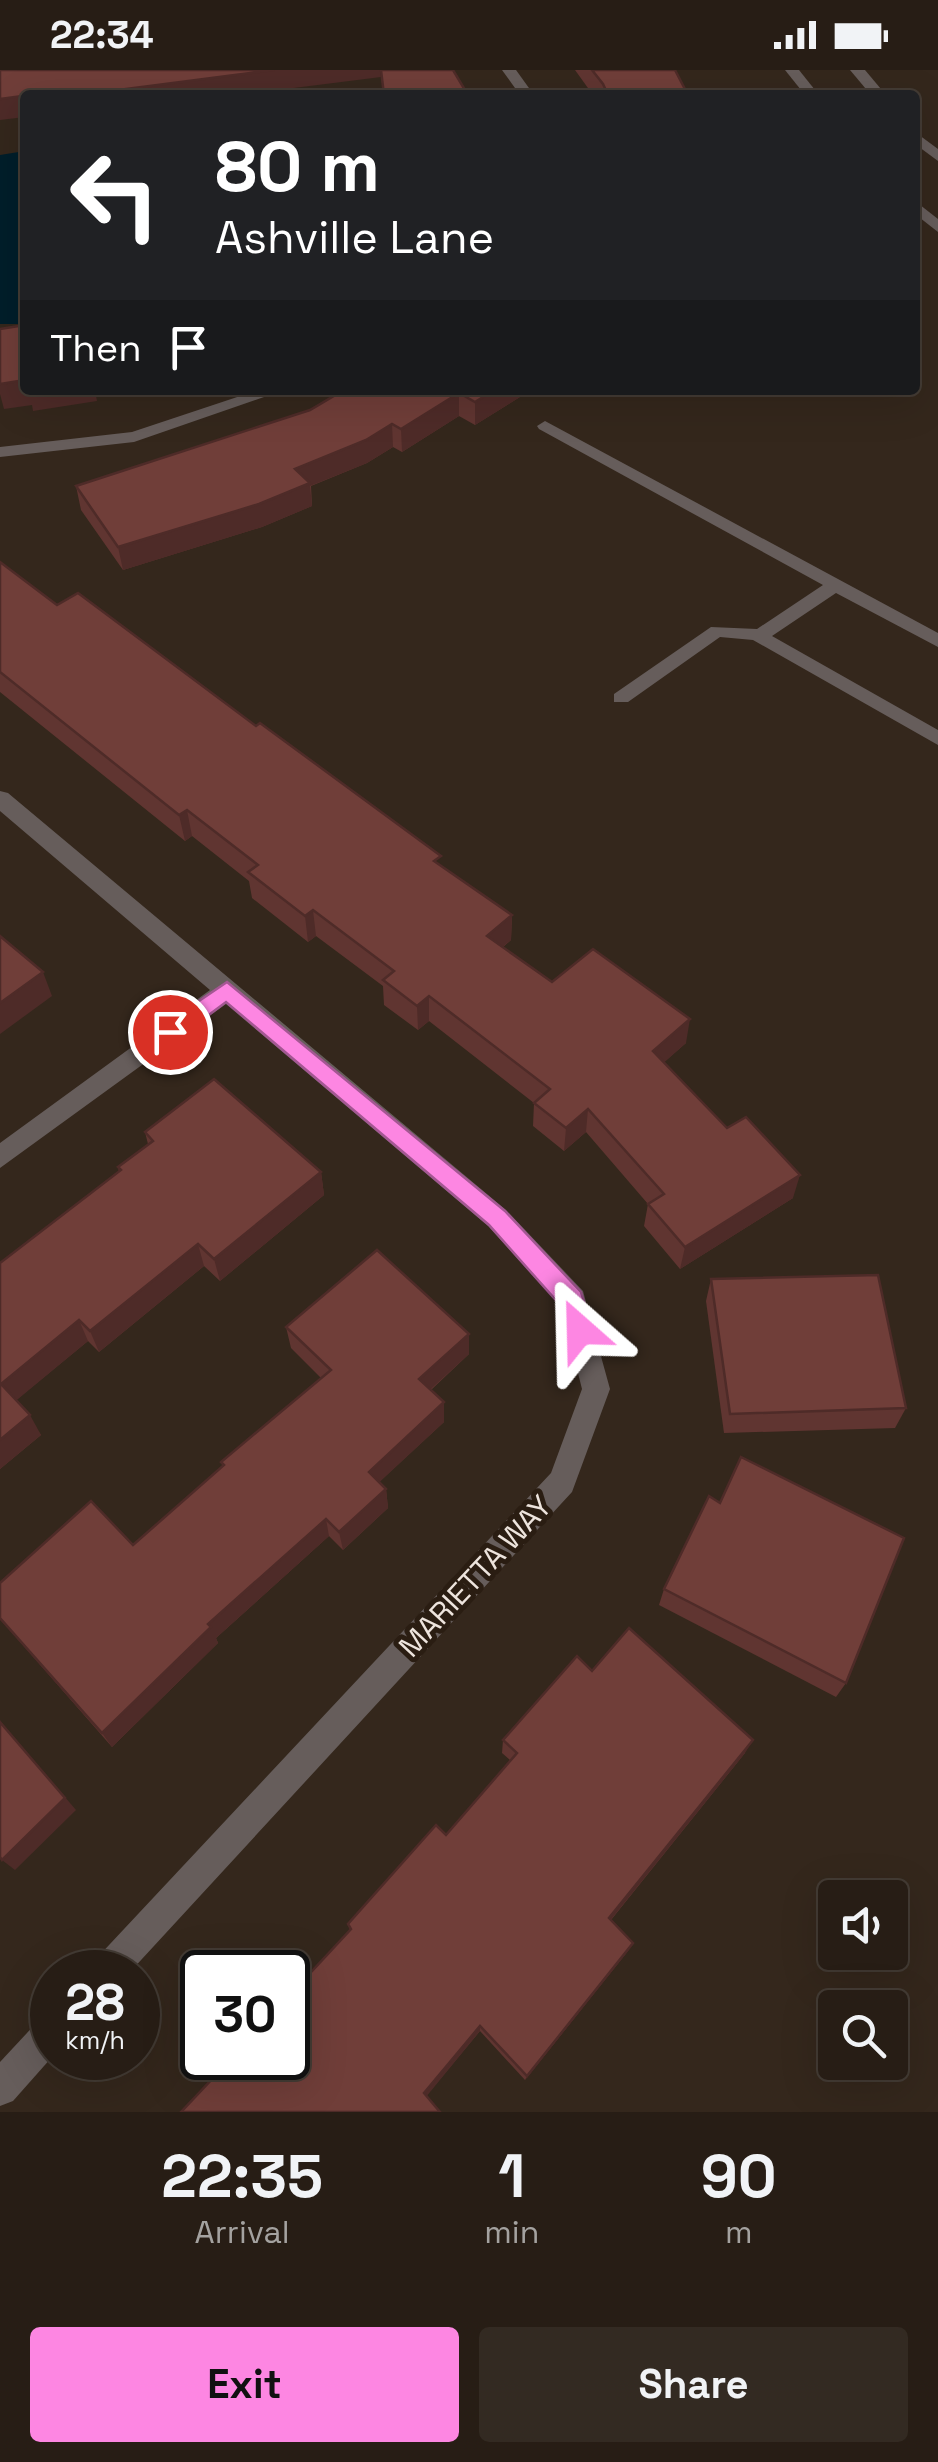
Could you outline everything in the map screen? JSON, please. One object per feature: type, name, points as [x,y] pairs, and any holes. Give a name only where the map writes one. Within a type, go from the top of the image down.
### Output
[{"type":"street","points":[[792,70],[808,90]]},
{"type":"street","points":[[857,70],[875,90]]},
{"type":"street","points":[[0,452],[134,436],[260,395]]},
{"type":"street","name":"MARIETTA WAY","points":[[0,800],[497,1218],[572,1300],[596,1389],[562,1482],[127,1950]]},
{"type":"street","points":[[0,1157],[227,990]]},
{"type":"street","points":[[0,2088],[30,2055]]},
{"type":"lane","points":[[545,426],[938,641]]},
{"type":"lane","points":[[761,634],[834,584]]},
{"type":"lane","points":[[621,698],[717,631],[761,634],[938,738]]},
{"type":"water","points":[[20,152],[20,324],[0,324],[0,155]]},
{"type":"building","points":[[0,70],[274,70],[126,90],[20,90],[20,96],[0,99]]},
{"type":"building","points":[[381,70],[453,70],[465,90],[383,90]]},
{"type":"building","points":[[592,70],[675,70],[685,90],[606,90]]},
{"type":"building","points":[[20,326],[20,381],[0,384],[0,329]]},
{"type":"building","points":[[336,395],[456,395],[401,429],[392,424],[366,440],[295,469],[310,483],[259,504],[118,547],[76,486],[310,410]]},
{"type":"building","points":[[463,395],[486,395],[475,402]]},
{"type":"building","points":[[0,562],[57,605],[78,593],[256,726],[260,723],[441,856],[434,861],[512,915],[487,936],[552,982],[593,949],[690,1019],[653,1051],[727,1128],[746,1117],[800,1175],[685,1247],[648,1204],[664,1194],[588,1109],[566,1128],[534,1103],[550,1089],[429,996],[417,1006],[383,980],[394,971],[313,910],[305,916],[248,872],[258,865],[187,810],[179,815],[0,672]]},
{"type":"building","points":[[0,936],[43,972],[0,1003]]},
{"type":"building","points":[[214,1079],[321,1172],[214,1259],[198,1244],[90,1331],[79,1320],[1,1384],[30,1415],[0,1440],[0,1263],[121,1170],[118,1167],[153,1141],[145,1132]]},
{"type":"building","points":[[377,1250],[469,1334],[419,1379],[444,1402],[369,1472],[386,1489],[339,1532],[326,1519],[208,1624],[211,1627],[102,1733],[0,1618],[0,1583],[91,1501],[133,1545],[224,1465],[221,1462],[331,1370],[286,1327]]},
{"type":"building","points":[[878,1275],[906,1408],[730,1414],[711,1279]]},
{"type":"building","points":[[741,1457],[904,1538],[846,1683],[664,1589],[709,1496],[720,1503]]},
{"type":"building","points":[[629,1628],[753,1740],[609,1918],[633,1943],[527,2076],[480,2026],[424,2093],[440,2112],[181,2112],[211,2080],[310,2080],[310,1973],[436,1825],[446,1835],[517,1753],[503,1740],[577,1656],[592,1671]]},
{"type":"building","points":[[0,1722],[65,1798],[2,1860],[0,1857]]},
{"type":"route","points":[[170,1032],[227,990],[497,1218],[572,1300],[580,1330]]}]
